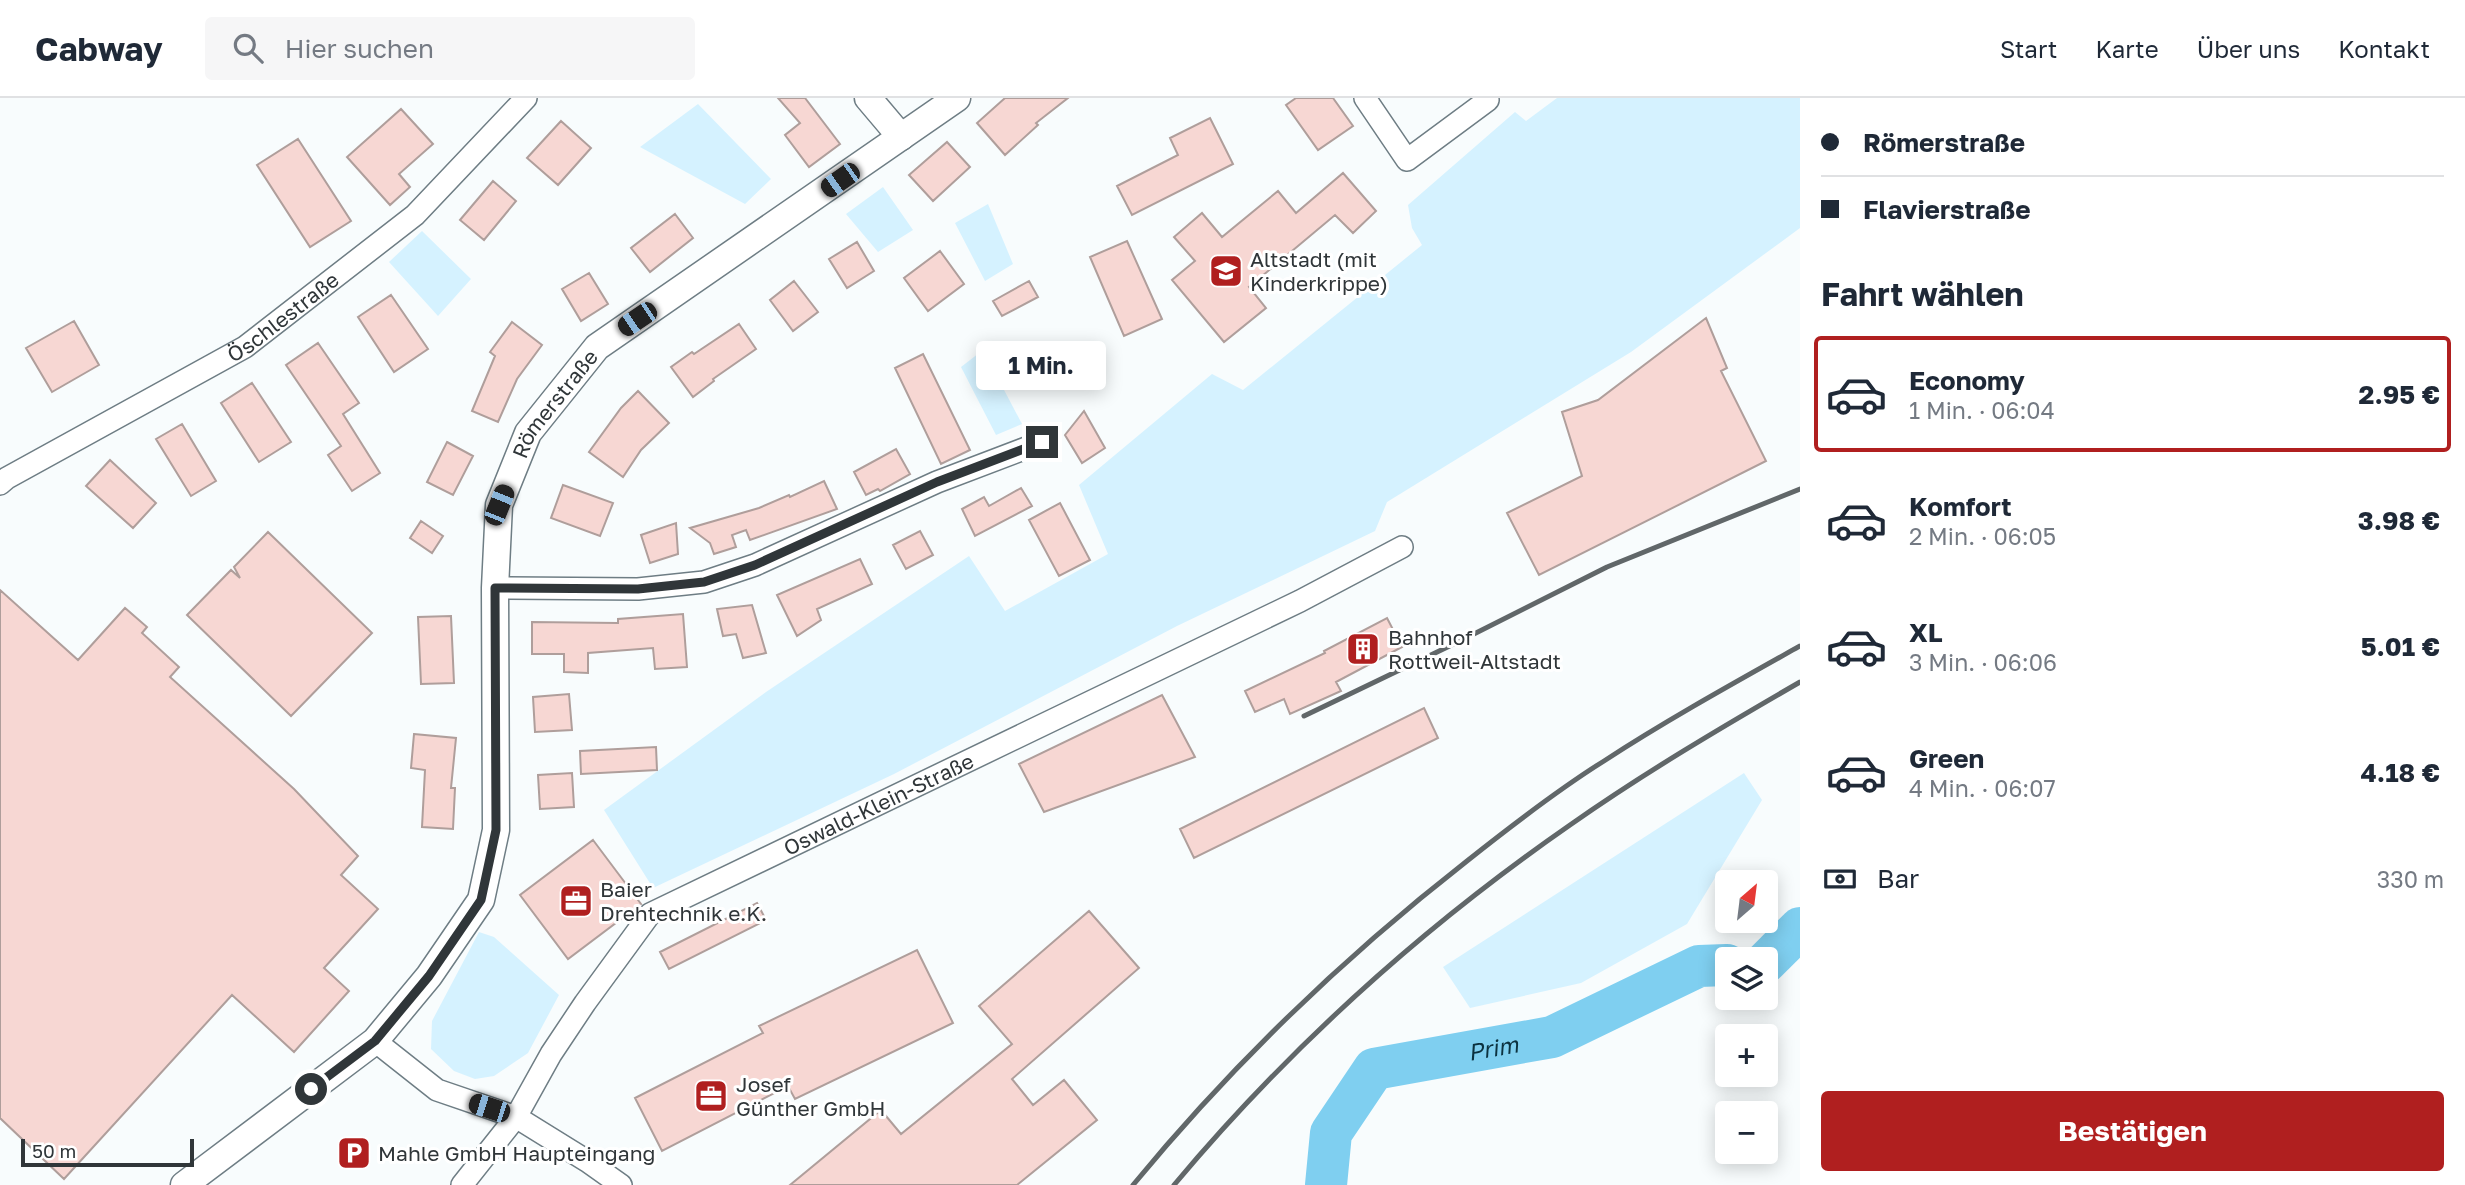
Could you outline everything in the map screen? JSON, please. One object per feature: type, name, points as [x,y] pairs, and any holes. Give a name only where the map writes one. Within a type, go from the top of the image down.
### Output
[{"type":"street","name":"Öschlestraße","points":[[0,484],[245,347],[415,215],[526,98]]},
{"type":"street","points":[[868,98],[901,138]]},
{"type":"street","name":"Römerstraße","points":[[184,1185],[375,1041],[429,976],[481,900],[496,830],[495,588],[499,505],[528,433],[597,347],[957,98]]},
{"type":"street","points":[[1365,98],[1407,160],[1488,100]]},
{"type":"street","points":[[495,588],[638,589],[704,582],[755,565],[937,482],[1042,442]]},
{"type":"street","name":"Oswald-Klein-Straße","points":[[462,1185],[516,1116],[551,1054],[649,914],[1300,601],[1402,547]]},
{"type":"street","points":[[375,1041],[437,1090],[516,1116],[621,1185]]},
{"type":"shaded area","points":[[1557,98],[1800,98],[1800,228],[1631,352],[1387,502],[1375,531],[1177,626],[894,774],[653,888],[604,810],[766,692],[969,556],[1005,611],[1108,554],[1079,485],[1212,374],[1243,390],[1422,245],[1412,228],[1408,205],[1515,112],[1526,121]]},
{"type":"shaded area","points":[[698,104],[771,179],[745,204],[640,147]]},
{"type":"shaded area","points":[[883,187],[913,230],[878,252],[846,214]]},
{"type":"shaded area","points":[[988,204],[1013,264],[985,281],[955,223]]},
{"type":"shaded area","points":[[422,231],[471,279],[438,316],[389,262]]},
{"type":"shaded area","points":[[983,350],[1022,424],[996,435],[961,367]]},
{"type":"shaded area","points":[[1744,773],[1762,800],[1720,870],[1715,870],[1715,878],[1687,924],[1581,983],[1470,1008],[1443,967]]},
{"type":"shaded area","points":[[479,932],[494,937],[559,995],[528,1053],[494,1076],[475,1079],[454,1071],[431,1049],[432,1021]]},
{"type":"building","points":[[778,98],[805,98],[840,144],[809,167],[785,135],[800,123]]},
{"type":"building","points":[[1005,98],[1068,98],[1036,123],[1038,125],[1005,155],[977,123]]},
{"type":"building","points":[[1296,98],[1333,98],[1353,126],[1318,150],[1286,105]]},
{"type":"building","points":[[401,109],[433,144],[399,174],[410,187],[390,205],[347,157]]},
{"type":"building","points":[[1210,118],[1233,164],[1132,215],[1117,186],[1178,155],[1170,138]]},
{"type":"building","points":[[561,121],[591,148],[558,185],[527,158]]},
{"type":"building","points":[[298,139],[351,221],[310,247],[257,165]]},
{"type":"building","points":[[947,142],[970,167],[933,201],[909,175]]},
{"type":"building","name":"Altstadt (mit Kinderkrippe)","points":[[1343,173],[1376,211],[1353,233],[1335,215],[1249,287],[1266,308],[1224,342],[1172,280],[1195,261],[1174,237],[1202,213],[1222,237],[1278,191],[1296,213]]},
{"type":"building","points":[[493,181],[516,201],[484,240],[460,220]]},
{"type":"building","points":[[675,214],[693,238],[650,272],[631,248]]},
{"type":"building","points":[[1127,241],[1162,319],[1124,336],[1090,257]]},
{"type":"building","points":[[857,242],[874,271],[847,288],[829,259]]},
{"type":"building","points":[[940,251],[964,284],[928,311],[904,278]]},
{"type":"building","points":[[589,273],[608,304],[581,321],[562,289]]},
{"type":"building","points":[[794,281],[818,312],[793,331],[770,300]]},
{"type":"building","points":[[1029,281],[1038,297],[1002,316],[993,301]]},
{"type":"building","points":[[391,295],[428,349],[394,372],[358,317]]},
{"type":"building","points":[[1706,318],[1727,368],[1721,371],[1766,461],[1539,575],[1507,513],[1582,476],[1562,412],[1598,400]]},
{"type":"building","points":[[74,321],[99,365],[52,392],[26,348]]},
{"type":"building","points":[[512,322],[542,345],[517,379],[498,422],[472,411],[495,356],[490,352]]},
{"type":"building","points":[[739,324],[756,349],[713,379],[714,381],[693,397],[671,367]]},
{"type":"building","points":[[318,343],[359,403],[343,414],[380,473],[352,491],[328,455],[341,446],[286,365]]},
{"type":"building","points":[[923,354],[970,450],[941,464],[895,368]]},
{"type":"building","points":[[252,383],[291,442],[259,462],[221,403]]},
{"type":"building","points":[[638,391],[669,423],[641,450],[623,477],[589,452],[621,408]]},
{"type":"building","points":[[1084,411],[1105,448],[1082,463],[1065,435]]},
{"type":"building","points":[[182,424],[216,481],[191,496],[156,439]]},
{"type":"building","points":[[447,442],[473,456],[453,495],[427,482]]},
{"type":"building","points":[[896,449],[910,474],[880,491],[878,489],[866,495],[854,472]]},
{"type":"building","points":[[110,460],[156,503],[133,528],[86,486]]},
{"type":"building","points":[[824,481],[837,509],[750,540],[746,530],[732,535],[736,547],[714,554],[710,543],[690,528],[759,508]]},
{"type":"building","points":[[563,485],[613,503],[600,536],[551,518]]},
{"type":"building","points":[[1021,488],[1032,506],[975,536],[962,509],[984,497],[989,506]]},
{"type":"building","points":[[1060,503],[1090,560],[1059,576],[1029,520]]},
{"type":"building","points":[[421,521],[443,536],[432,553],[410,538]]},
{"type":"building","points":[[676,523],[678,554],[650,563],[641,535]]},
{"type":"building","points":[[920,531],[933,555],[906,569],[893,545]]},
{"type":"building","points":[[268,532],[372,633],[291,716],[187,615],[231,570],[240,578],[234,567]]},
{"type":"building","points":[[860,559],[872,584],[817,609],[821,620],[797,636],[777,595]]},
{"type":"building","points":[[0,590],[78,660],[125,608],[147,627],[142,633],[179,667],[170,677],[294,789],[358,856],[341,875],[378,909],[324,968],[349,991],[294,1052],[232,995],[64,1179],[0,1118]]},
{"type":"building","points":[[752,605],[766,653],[743,658],[736,634],[723,636],[717,609]]},
{"type":"building","points":[[683,614],[687,667],[655,669],[653,648],[588,653],[588,673],[564,672],[564,654],[532,654],[532,622],[618,623],[618,619]]},
{"type":"building","points":[[451,616],[454,683],[421,684],[418,617]]},
{"type":"building","points":[[1387,618],[1402,647],[1336,682],[1341,691],[1290,714],[1284,699],[1255,712],[1245,691],[1325,653],[1324,651]]},
{"type":"building","points":[[569,694],[572,730],[535,732],[533,697]]},
{"type":"building","points":[[1162,695],[1195,757],[1044,812],[1019,764]]},
{"type":"building","points":[[1424,708],[1438,738],[1194,858],[1180,829]]},
{"type":"building","points":[[414,734],[456,738],[451,788],[455,788],[453,829],[422,827],[425,770],[411,768]]},
{"type":"building","points":[[656,747],[657,770],[581,774],[580,751]]},
{"type":"building","points":[[572,773],[574,807],[540,809],[538,775]]},
{"type":"building","points":[[593,840],[641,904],[568,959],[520,895]]},
{"type":"building","points":[[757,903],[766,920],[669,969],[660,952]]},
{"type":"building","points":[[1089,911],[1139,968],[1012,1079],[1033,1105],[1064,1080],[1097,1120],[1017,1185],[790,1185],[881,1110],[901,1134],[1012,1044],[979,1006]]},
{"type":"building","points":[[917,950],[953,1023],[795,1099],[788,1086],[662,1151],[635,1098],[763,1033],[759,1026]]},
{"type":"waterway","name":"Prim","points":[[1778,950],[1800,928]]},
{"type":"waterway","name":"Prim","points":[[1326,1185],[1331,1133],[1374,1069],[1552,1037],[1699,966],[1715,965]]},
{"type":"railway","points":[[1304,716],[1607,567],[1800,489]]},
{"type":"railway","points":[[1133,1185],[1210,1097],[1291,1014],[1421,898],[1517,822],[1586,772],[1676,716],[1800,646]]},
{"type":"railway","points":[[1174,1185],[1218,1134],[1311,1038],[1360,992],[1462,905],[1515,864],[1626,787],[1800,682]]},
{"type":"place","name":"Altstadt (mit Kinderkrippe)","points":[[1226,271]]},
{"type":"place","name":"Bahnhof Rottweil-Altstadt","points":[[1363,649]]},
{"type":"place","name":"Baier Drehtechnik e.K.","points":[[576,901]]},
{"type":"place","name":"Josef Günther GmbH","points":[[711,1096]]},
{"type":"place","name":"Mahle GmbH Haupteingang","points":[[354,1153]]},
{"type":"route","points":[[311,1089],[375,1041],[429,976],[481,900],[496,830],[495,588],[638,589],[704,582],[755,565],[937,482],[1042,442]]}]
